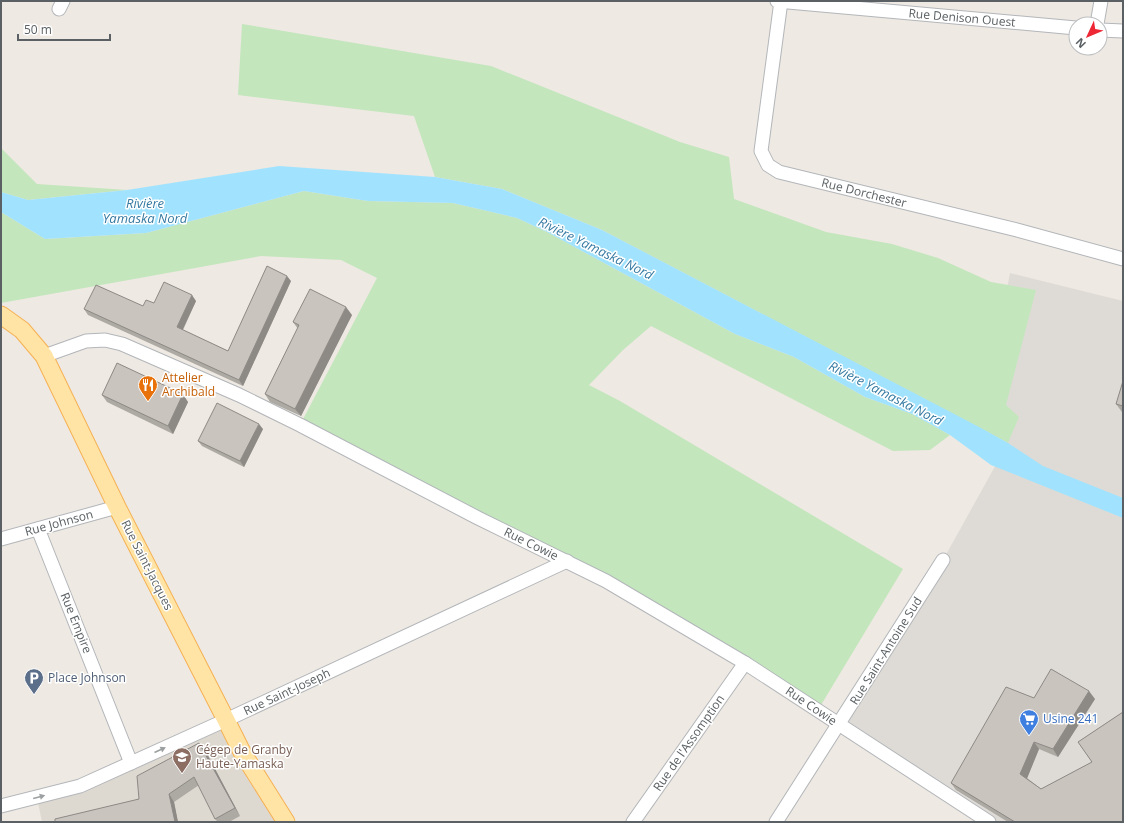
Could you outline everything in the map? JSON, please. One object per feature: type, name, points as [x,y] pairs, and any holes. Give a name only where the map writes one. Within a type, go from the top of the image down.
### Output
[{"type":"main road","name":"Rue Saint-Jacques","points":[[1,315],[22,330],[44,356],[117,507],[242,752],[286,822]]},
{"type":"street","name":"Rue Denison Ouest","points":[[777,1],[1068,27]]},
{"type":"street","name":"Rue Dorchester","points":[[781,1],[761,152],[768,166],[779,172],[1017,230],[1123,259]]},
{"type":"street","points":[[1098,16],[1101,1]]},
{"type":"street","points":[[1108,30],[1123,31]]},
{"type":"street","name":"Rue Cowie","points":[[44,356],[86,340],[105,340],[122,344],[253,401],[478,518],[606,581],[746,663],[975,818],[989,822]]},
{"type":"street","name":"Rue Johnson","points":[[1,539],[117,507]]},
{"type":"street","name":"Rue Empire","points":[[38,529],[131,763]]},
{"type":"street","name":"Rue Saint-Antoine Sud","points":[[776,822],[943,560]]},
{"type":"street","name":"Rue Saint-Joseph","points":[[1,806],[80,786],[226,720],[567,561]]},
{"type":"street","name":"Rue de l'Assomption","points":[[633,822],[746,663]]},
{"type":"shaded area","points":[[1010,273],[1123,301],[1123,822],[989,822],[839,725],[943,560],[1008,443],[981,428]]},
{"type":"shaded area","name":"Cégep de Granby Haute-Yamaska","points":[[226,720],[288,822],[42,822],[37,798]]},
{"type":"green space","points":[[242,24],[491,66],[680,142],[729,157],[734,199],[826,232],[892,244],[938,258],[991,282],[1036,290],[1006,405],[1019,417],[1008,443],[602,230],[502,189],[435,177],[414,116],[238,95]]},
{"type":"green space","points":[[1,148],[37,184],[127,190],[28,200],[1,192]]},
{"type":"green space","points":[[304,191],[368,201],[453,203],[517,218],[547,232],[735,334],[794,357],[865,397],[912,414],[950,435],[930,450],[893,451],[651,326],[623,350],[589,385],[620,401],[903,569],[818,710],[606,581],[300,425],[377,278],[341,260],[261,256],[1,303],[1,212],[45,239],[146,233]]},
{"type":"water","name":"Rivière Yamaska Nord","points":[[279,166],[435,177],[502,189],[602,230],[981,428],[1008,443],[1043,466],[1123,498],[1123,518],[991,465],[950,435],[912,414],[865,397],[794,357],[735,334],[547,232],[517,218],[453,203],[368,201],[304,191],[146,233],[45,239],[1,212],[1,192],[28,200],[127,190]]},
{"type":"building","points":[[267,266],[287,276],[239,380],[84,309],[96,285],[143,306],[146,300],[154,303],[164,282],[192,295],[177,327],[228,351]]},
{"type":"building","points":[[310,289],[346,307],[295,409],[265,394],[299,325],[293,322]]},
{"type":"building","name":"Attelier Archibald","points":[[117,363],[183,394],[168,426],[102,395]]},
{"type":"building","points":[[1123,381],[1123,406],[1116,404]]},
{"type":"building","points":[[217,403],[259,424],[240,461],[198,441]]},
{"type":"building","name":"Usine 241","points":[[1051,669],[1089,691],[1053,749],[1034,742],[1020,774],[1041,789],[1092,762],[1078,742],[1123,712],[1123,822],[1015,822],[951,783],[1006,687],[1034,698]]},
{"type":"building","name":"Cégep de Granby Haute-Yamaska","points":[[199,743],[235,808],[215,819],[194,777],[169,794],[175,822],[55,822],[55,819],[139,799],[137,776]]},
{"type":"place","name":"Attelier Archibald","points":[[148,402]]},
{"type":"place","name":"Place Johnson","points":[[34,695]]},
{"type":"place","name":"Usine 241","points":[[1029,736]]},
{"type":"place","name":"Cégep de Granby Haute-Yamaska","points":[[182,774]]}]
